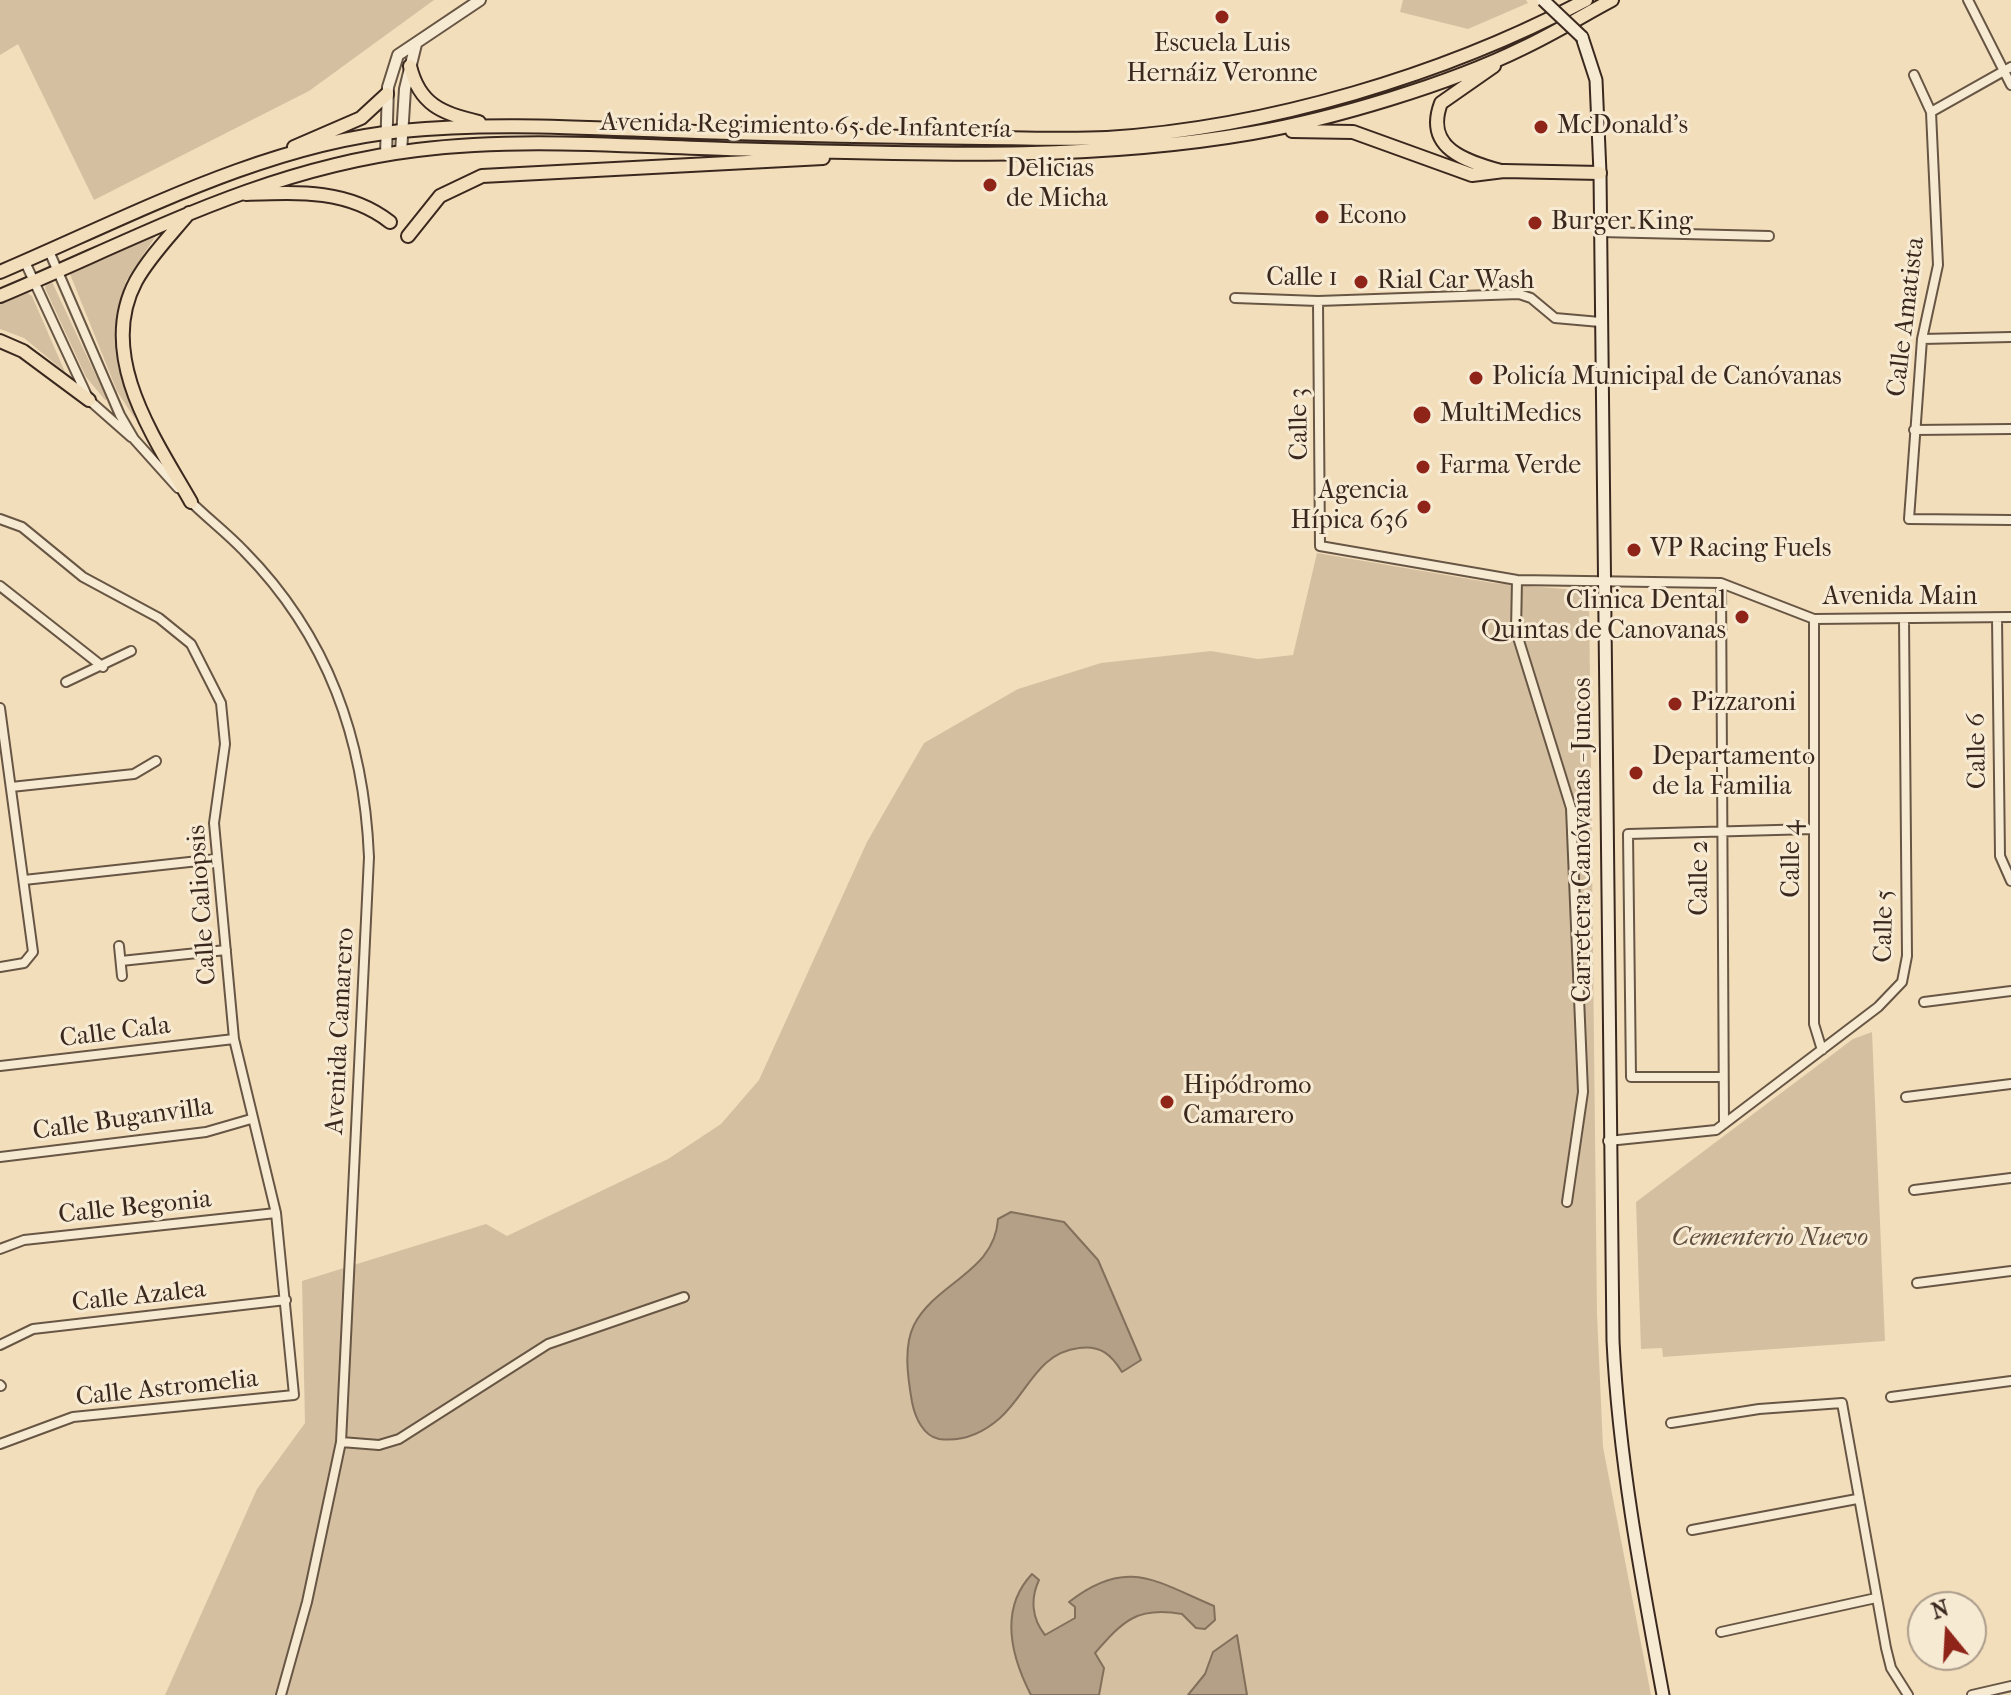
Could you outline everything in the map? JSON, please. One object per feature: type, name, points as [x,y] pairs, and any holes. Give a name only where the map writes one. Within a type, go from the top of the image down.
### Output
[{"type":"main road","name":"Carretera Canóvanas - Juncos","points":[[1543,0],[1582,37],[1596,80],[1600,173],[1608,1141],[1617,1413],[1629,1512],[1663,1695]]},
{"type":"main road","name":"Avenida Regimiento 65 de Infantería","points":[[0,272],[266,161],[385,133],[514,128],[955,138],[1107,138],[1234,121],[1398,80],[1462,57],[1586,0]]},
{"type":"main road","name":"Avenida Regimiento 65 de Infantería","points":[[0,296],[235,194],[329,166],[401,152],[447,147],[553,145],[871,152],[1077,152],[1165,146],[1257,133],[1391,97],[1504,57],[1612,0]]},
{"type":"main road","points":[[1504,57],[1441,103],[1436,115],[1440,141],[1469,162],[1504,171],[1600,173]]},
{"type":"main road","points":[[410,66],[421,96],[433,107],[455,117],[514,128]]},
{"type":"main road","points":[[266,161],[361,118],[387,94]]},
{"type":"main road","points":[[1257,133],[1272,135],[1318,129],[1353,132],[1406,149],[1458,173],[1482,176],[1504,171]]},
{"type":"main road","points":[[408,236],[440,196],[482,176],[815,159],[871,152]]},
{"type":"main road","points":[[235,194],[301,192],[334,196],[362,203],[390,222]]},
{"type":"main road","points":[[190,212],[135,283],[128,302],[123,336],[130,380],[142,418],[191,502]]},
{"type":"main road","points":[[0,341],[23,351],[89,400]]},
{"type":"street","points":[[386,155],[387,94],[398,55],[480,0]]},
{"type":"street","points":[[1968,0],[2007,69],[2011,85]]},
{"type":"street","points":[[401,152],[410,66],[416,54],[416,44]]},
{"type":"street","points":[[1931,112],[2007,69]]},
{"type":"street","name":"Calle Amatista","points":[[1914,75],[1931,112],[1938,265],[1922,339],[1909,519],[2011,520]]},
{"type":"street","points":[[1600,232],[1769,236]]},
{"type":"street","name":"Avenida Camarero","points":[[49,251],[134,439]]},
{"type":"street","name":"Avenida Camarero","points":[[25,262],[89,400],[134,439],[191,502],[245,551],[292,608],[318,649],[353,733],[367,803],[369,857],[341,1442],[307,1602],[281,1695]]},
{"type":"street","name":"Calle 1","points":[[1235,298],[1318,301],[1519,294],[1531,298],[1555,318],[1600,322]]},
{"type":"street","name":"Calle 3","points":[[1318,301],[1320,546],[1517,580]]},
{"type":"street","points":[[1922,339],[2011,337]]},
{"type":"street","points":[[1914,430],[2011,429]]},
{"type":"street","name":"Calle Caliopsis","points":[[0,519],[22,527],[83,577],[159,618],[191,644],[221,703],[225,744],[214,823],[234,1039],[276,1213],[294,1395]]},
{"type":"street","points":[[1567,1202],[1583,1092],[1572,820],[1569,797],[1516,631],[1517,580],[1604,581]]},
{"type":"street","name":"Avenida Main","points":[[1604,581],[1721,583],[1814,619],[2011,617]]},
{"type":"street","name":"Calle 2","points":[[1721,583],[1724,1124]]},
{"type":"street","points":[[0,586],[103,667]]},
{"type":"street","name":"Calle 6","points":[[1997,618],[2000,856],[2011,881]]},
{"type":"street","name":"Calle 4","points":[[1814,619],[1814,1024],[1822,1050]]},
{"type":"street","name":"Calle 5","points":[[1608,1141],[1701,1134],[1724,1124],[1878,1007],[1905,974],[1904,619]]},
{"type":"street","points":[[66,682],[131,651]]},
{"type":"street","points":[[0,708],[33,952],[24,963],[0,967]]},
{"type":"street","points":[[11,787],[134,774],[156,761]]},
{"type":"street","points":[[1722,1077],[1631,1077],[1628,834],[1813,829]]},
{"type":"street","points":[[24,880],[217,859]]},
{"type":"street","points":[[119,946],[122,976]]},
{"type":"street","points":[[121,961],[226,950]]},
{"type":"street","points":[[1924,1002],[2011,991]]},
{"type":"street","name":"Calle Cala","points":[[0,1066],[234,1039]]},
{"type":"street","points":[[1906,1097],[2011,1084]]},
{"type":"street","name":"Calle Buganvilla","points":[[0,1157],[206,1132],[251,1119]]},
{"type":"street","points":[[1914,1190],[2011,1178]]},
{"type":"street","name":"Calle Begonia","points":[[0,1249],[24,1240],[276,1213]]},
{"type":"street","points":[[1917,1283],[2011,1271]]},
{"type":"street","points":[[341,1442],[379,1445],[399,1439],[548,1344],[684,1297]]},
{"type":"street","name":"Calle Azalea","points":[[0,1345],[33,1329],[286,1300]]},
{"type":"street","points":[[1891,1397],[2011,1381]]},
{"type":"street","name":"Calle Astromelia","points":[[0,1444],[73,1417],[294,1395]]},
{"type":"street","points":[[1671,1423],[1759,1409],[1842,1403],[1857,1499],[1891,1668],[1905,1694]]},
{"type":"street","points":[[1692,1530],[1857,1499]]},
{"type":"street","points":[[1721,1632],[1876,1598]]},
{"type":"street","points":[[1972,1695],[2011,1686]]},
{"type":"green space","points":[[0,0],[434,0],[309,91],[94,200],[18,44],[0,55]]},
{"type":"green space","points":[[1403,0],[1526,0],[1528,3],[1468,29],[1400,12]]},
{"type":"green space","points":[[159,231],[126,281],[118,309],[120,350],[135,419],[117,391],[70,274]]},
{"type":"green space","points":[[52,282],[105,400],[86,377],[45,288]]},
{"type":"green space","points":[[28,293],[65,372],[24,338],[0,329],[0,304]]},
{"type":"green space","name":"Hipódromo Camarero","points":[[1317,553],[1493,583],[1589,591],[1597,1314],[1603,1447],[1651,1695],[165,1695],[257,1489],[305,1423],[302,1281],[486,1224],[507,1236],[668,1159],[721,1124],[759,1080],[867,842],[924,743],[1018,689],[1101,663],[1211,651],[1258,659],[1293,655]]},
{"type":"green space","name":"Cementerio Nuevo","points":[[1872,1032],[1885,1341],[1663,1357],[1662,1348],[1641,1349],[1636,1202],[1853,1039]]},
{"type":"shaded area","points":[[1011,1212],[1064,1222],[1098,1260],[1141,1360],[1122,1372],[1114,1360],[1099,1350],[1086,1347],[1065,1351],[1043,1366],[1010,1408],[987,1428],[956,1439],[939,1439],[928,1434],[915,1414],[907,1363],[908,1343],[914,1325],[924,1310],[987,1252],[998,1219]]},
{"type":"shaded area","points":[[1032,1574],[1039,1580],[1034,1594],[1035,1616],[1045,1635],[1075,1618],[1075,1607],[1069,1602],[1089,1588],[1125,1577],[1157,1582],[1214,1606],[1215,1620],[1205,1629],[1196,1628],[1182,1614],[1153,1612],[1132,1618],[1095,1653],[1104,1668],[1099,1695],[1031,1695],[1014,1649],[1012,1617],[1015,1602]]},
{"type":"shaded area","points":[[1237,1635],[1247,1695],[1188,1695],[1205,1674],[1213,1652]]},
{"type":"place","name":"Escuela Luis Hernáiz Veronne","points":[[1222,17]]},
{"type":"place","name":"McDonald's","points":[[1541,127]]},
{"type":"place","name":"Delicias de Micha","points":[[990,185]]},
{"type":"place","name":"Econo","points":[[1322,217]]},
{"type":"place","name":"Burger King","points":[[1535,223]]},
{"type":"place","name":"Rial Car Wash","points":[[1361,282]]},
{"type":"place","name":"Policía Municipal de Canóvanas","points":[[1476,378]]},
{"type":"place","name":"MultiMedics","points":[[1422,415]]},
{"type":"place","name":"Farma Verde","points":[[1423,467]]},
{"type":"place","name":"Agencia Hípica 636","points":[[1424,507]]},
{"type":"place","name":"VP Racing Fuels","points":[[1634,550]]},
{"type":"place","name":"Clinica Dental Quintas de Canovanas","points":[[1742,617]]},
{"type":"place","name":"Pizzaroni","points":[[1675,704]]},
{"type":"place","name":"Departamento de la Familia","points":[[1636,773]]},
{"type":"place","name":"Hipódromo Camarero","points":[[1167,1102]]}]
